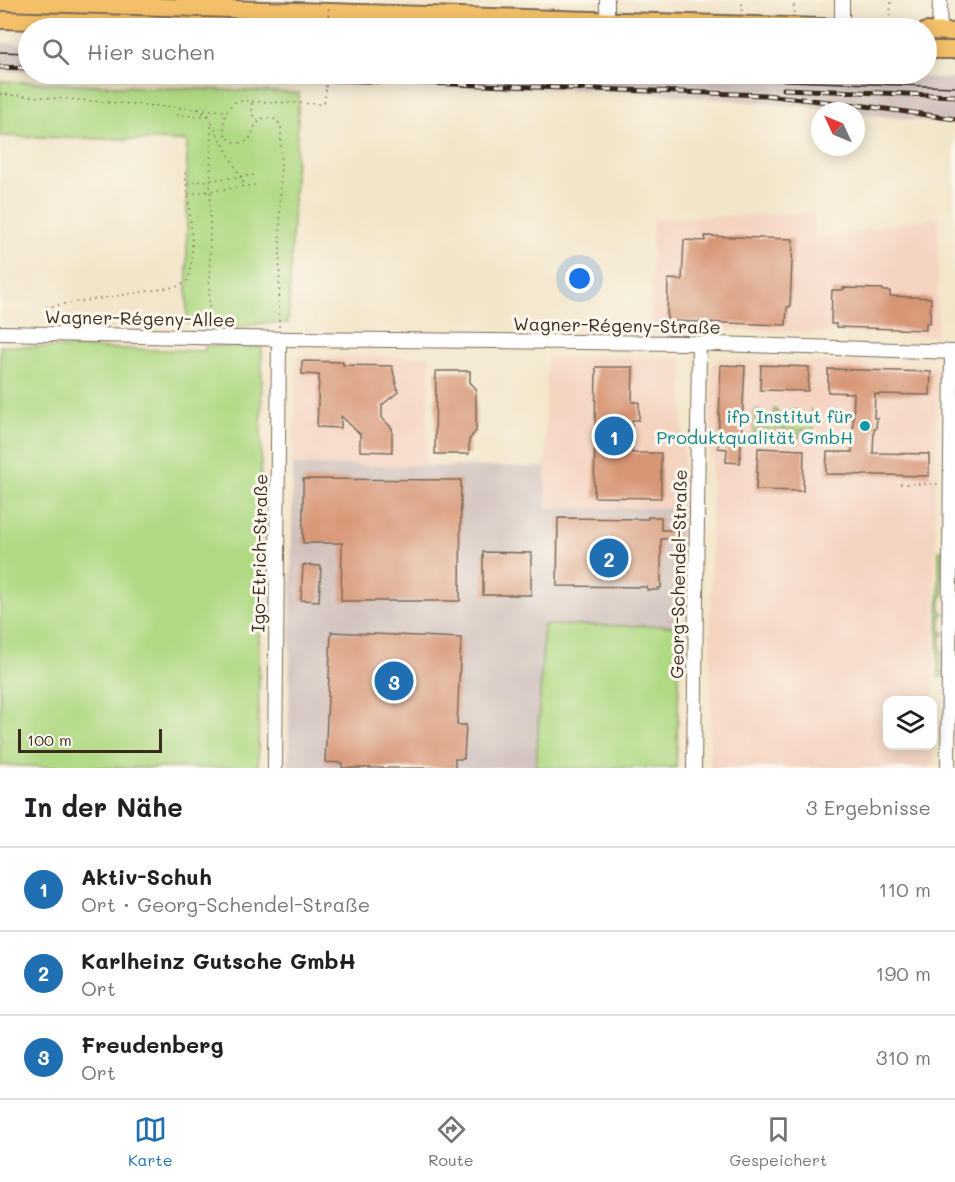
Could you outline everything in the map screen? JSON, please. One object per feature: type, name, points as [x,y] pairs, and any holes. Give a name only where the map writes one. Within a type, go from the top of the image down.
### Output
[{"type":"main road","points":[[0,2],[317,6],[500,18]]},
{"type":"main road","points":[[0,20],[18,21]]},
{"type":"main road","points":[[937,50],[955,50]]},
{"type":"street","points":[[607,18],[608,0]]},
{"type":"street","points":[[842,0],[842,18]]},
{"type":"street","points":[[940,0],[940,31]]},
{"type":"street","name":"Wagner-Régeny-Allee","points":[[0,333],[279,339]]},
{"type":"street","name":"Wagner-Régeny-Straße","points":[[279,339],[699,344],[953,352]]},
{"type":"street","name":"Igo-Etrich-Straße","points":[[275,768],[279,339]]},
{"type":"street","name":"Georg-Schendel-Straße","points":[[694,768],[699,344]]},
{"type":"street","points":[[948,768],[953,352]]},
{"type":"path","points":[[328,18],[329,0]]},
{"type":"path","points":[[742,0],[742,11]]},
{"type":"path","points":[[794,0],[794,12]]},
{"type":"path","points":[[890,16],[891,0]]},
{"type":"path","points":[[279,324],[282,130],[280,122],[265,117],[258,121],[249,140],[234,143],[227,138],[223,130],[226,111],[234,102],[320,104],[325,100],[326,84]]},
{"type":"path","points":[[0,94],[226,111]]},
{"type":"path","points":[[252,102],[252,114],[258,121]]},
{"type":"path","points":[[197,109],[209,116],[244,186]]},
{"type":"path","points":[[177,115],[209,116]]},
{"type":"path","points":[[209,338],[211,122]]},
{"type":"path","points":[[46,307],[180,286],[188,280],[191,273],[191,233],[185,171]]},
{"type":"path","points":[[186,183],[254,175]]},
{"type":"path","points":[[187,194],[255,185]]},
{"type":"path","points":[[900,484],[938,484]]},
{"type":"shaded area","points":[[0,43],[18,44],[18,72],[0,71]]},
{"type":"shaded area","points":[[937,78],[955,79],[955,125],[865,114],[865,102],[811,102],[811,107],[617,90],[299,84],[937,84]]},
{"type":"shaded area","points":[[814,212],[815,238],[939,217],[937,336],[650,327],[653,219]]},
{"type":"shaded area","points":[[296,356],[430,357],[426,466],[293,465]]},
{"type":"shaded area","points":[[547,357],[683,358],[683,508],[547,508],[545,467]]},
{"type":"shaded area","points":[[720,359],[937,366],[934,696],[883,696],[883,750],[933,750],[933,768],[710,768],[712,366]]},
{"type":"shaded area","points":[[293,465],[545,467],[547,508],[683,508],[681,626],[544,625],[536,768],[288,768]]},
{"type":"green space","points":[[54,10],[277,18],[111,18],[55,16]]},
{"type":"green space","points":[[0,81],[18,82],[18,84],[75,84],[299,93],[288,323],[262,323],[231,329],[206,329],[205,324],[187,323],[187,141],[0,136]]},
{"type":"green space","points":[[0,346],[205,351],[205,346],[262,347],[258,768],[79,768],[0,765]]},
{"type":"green space","points":[[758,409],[758,416],[773,416],[774,409],[777,410],[777,417],[791,417],[792,410],[795,410],[795,417],[809,418],[811,410],[814,414],[813,435],[809,437],[809,430],[800,430],[799,438],[796,437],[795,430],[774,429],[773,436],[769,436],[769,429],[758,429],[757,436],[754,433],[754,412]]},
{"type":"green space","points":[[939,550],[945,551],[942,555],[942,571],[945,572],[945,575],[942,575],[944,595],[941,595],[941,612],[944,612],[944,615],[941,615],[941,632],[944,632],[944,635],[941,635],[941,652],[944,652],[944,655],[941,655],[943,677],[938,677]]},
{"type":"green space","points":[[544,625],[681,626],[676,768],[536,768]]},
{"type":"building","points":[[705,236],[793,239],[790,307],[787,307],[786,325],[667,321],[668,279],[682,280],[684,240],[705,241]]},
{"type":"building","points":[[843,288],[883,289],[883,291],[890,291],[890,296],[931,298],[930,323],[926,323],[926,330],[836,327],[836,324],[831,324],[832,290],[843,290]]},
{"type":"building","points":[[302,361],[392,366],[398,392],[382,405],[382,418],[392,428],[392,452],[360,451],[360,434],[341,416],[341,428],[317,427],[319,375],[302,374]]},
{"type":"building","points":[[721,365],[745,366],[740,463],[726,462],[727,449],[718,448]]},
{"type":"building","points":[[761,365],[809,367],[808,391],[760,390]]},
{"type":"building","points":[[596,367],[633,367],[632,402],[639,402],[639,420],[632,420],[632,453],[661,453],[661,498],[594,497]]},
{"type":"building","name":"ifp Institut für Produktqualität GmbH","points":[[828,369],[931,372],[930,395],[875,394],[874,418],[877,418],[873,453],[929,454],[929,476],[826,474],[827,452],[852,452],[854,393],[828,392]]},
{"type":"building","points":[[436,371],[470,371],[470,382],[476,389],[476,431],[469,440],[469,454],[435,454]]},
{"type":"building","points":[[758,448],[804,450],[803,491],[756,490]]},
{"type":"building","points":[[303,479],[461,480],[460,601],[341,601],[342,543],[303,543]]},
{"type":"building","points":[[648,517],[661,517],[661,530],[678,530],[678,538],[661,539],[661,588],[647,590],[647,587],[557,586],[558,518],[648,519]]},
{"type":"building","points":[[483,552],[531,553],[531,595],[483,595]]},
{"type":"building","points":[[303,565],[321,566],[319,601],[301,600]]},
{"type":"building","points":[[331,632],[461,638],[457,725],[466,725],[464,759],[455,759],[455,768],[342,768],[342,763],[325,762]]},
{"type":"tram line","points":[[0,52],[18,53]]},
{"type":"tram line","points":[[871,84],[955,87]]},
{"type":"railway","points":[[0,67],[18,68]]},
{"type":"railway","points":[[454,84],[765,95],[955,119]]},
{"type":"railway","points":[[784,89],[955,96]]},
{"type":"place","name":"ifp Institut für Produktqualität GmbH","points":[[865,426]]},
{"type":"place","name":"Aktiv-Schuh","points":[[614,436]]},
{"type":"place","name":"Karlheinz Gutsche GmbH","points":[[609,558]]},
{"type":"place","name":"Freudenberg","points":[[394,681]]}]
